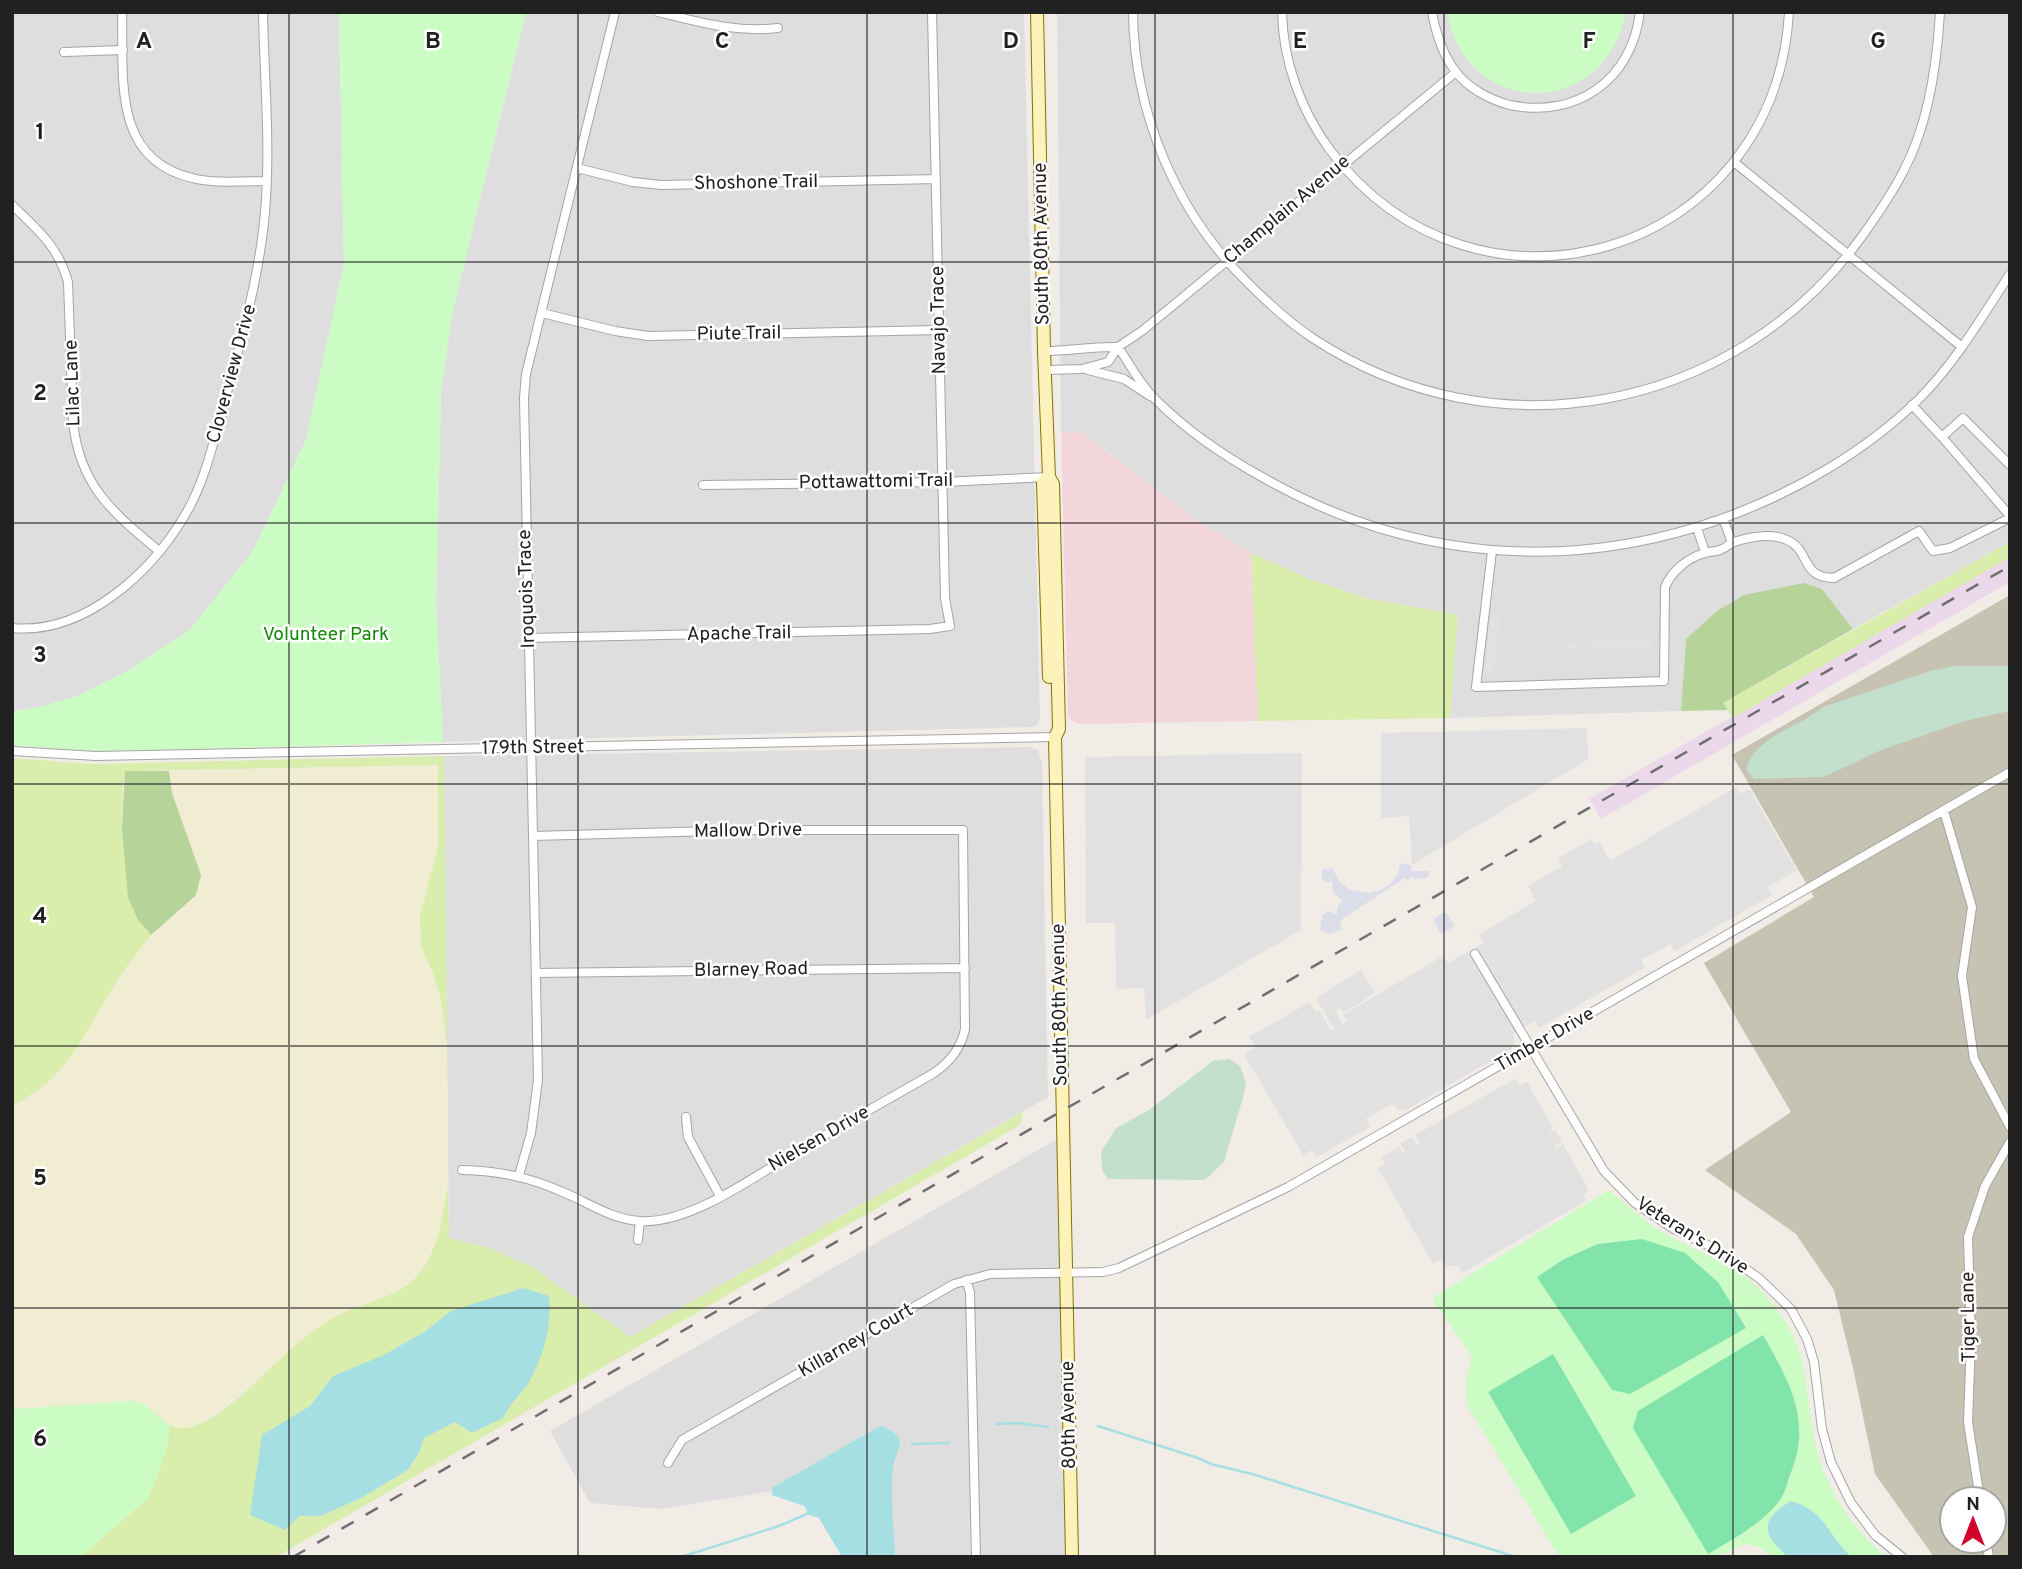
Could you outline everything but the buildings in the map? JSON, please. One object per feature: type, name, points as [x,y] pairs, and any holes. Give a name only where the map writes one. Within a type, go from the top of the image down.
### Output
[{"type":"street","points":[[122,12],[126,113],[136,137],[150,155],[170,170],[194,179],[267,181]]},
{"type":"street","name":"Cloverview Drive","points":[[12,628],[50,627],[76,618],[127,583],[159,551],[185,515],[197,492],[210,457],[258,273],[267,181],[263,12]]},
{"type":"street","name":"Iroquois Trace","points":[[519,1175],[531,1133],[538,1080],[524,398],[526,374],[615,12]]},
{"type":"street","points":[[658,12],[728,28],[754,31],[778,28]]},
{"type":"street","name":"Navajo Trace","points":[[932,12],[945,598],[950,626]]},
{"type":"street","name":"South 80th Avenue","points":[[1037,12],[1044,351],[1049,477],[1053,484],[1059,729],[1055,737],[1066,1272]]},
{"type":"street","points":[[1133,12],[1133,34],[1140,83],[1160,149],[1183,198],[1207,237],[1226,261],[1273,308],[1332,350],[1412,387],[1460,399],[1507,405],[1549,406],[1596,402],[1647,391],[1711,364],[1749,344],[1808,298],[1849,254],[1905,169],[1916,141],[1933,75],[1940,12]]},
{"type":"street","points":[[1282,12],[1292,76],[1315,127],[1342,165],[1380,202],[1432,234],[1496,253],[1543,256],[1592,250],[1647,232],[1695,202],[1734,162],[1753,134],[1773,95],[1784,63],[1789,12]]},
{"type":"street","points":[[1432,12],[1437,40],[1456,72],[1472,87],[1499,102],[1530,109],[1555,107],[1577,101],[1606,83],[1626,58],[1637,32],[1640,12]]},
{"type":"street","points":[[64,52],[123,50]]},
{"type":"street","name":"Champlain Avenue","points":[[1045,369],[1082,369],[1108,362],[1118,347],[1142,331],[1456,72]]},
{"type":"street","points":[[1734,162],[1962,347]]},
{"type":"street","name":"Shoshone Trail","points":[[577,168],[633,182],[661,185],[936,179]]},
{"type":"street","name":"Lilac Lane","points":[[12,205],[52,244],[68,282],[73,421],[76,443],[85,468],[108,507],[159,551]]},
{"type":"street","points":[[1082,369],[1124,379],[1153,397],[1211,446],[1282,489],[1313,504],[1397,534],[1492,551],[1552,553],[1643,541],[1697,528],[1780,496],[1832,466],[1858,449],[1912,405],[1962,347],[2010,274]]},
{"type":"street","name":"Piute Trail","points":[[542,313],[615,331],[648,336],[939,330]]},
{"type":"street","points":[[1044,351],[1118,347],[1153,397]]},
{"type":"street","points":[[1492,551],[1476,687],[1664,681],[1665,587],[1669,577],[1678,568],[1705,552],[1716,551],[1732,543],[1765,537],[1788,540],[1796,546],[1811,571],[1822,578],[1834,578],[1919,531],[1933,551],[1950,548],[2010,517],[1912,405]]},
{"type":"street","points":[[1942,437],[1963,418],[2010,465]]},
{"type":"street","name":"Pottawattomi Trail","points":[[703,485],[943,482],[1049,477]]},
{"type":"street","points":[[1723,518],[1732,543]]},
{"type":"street","points":[[1697,528],[1705,552]]},
{"type":"street","name":"Apache Trail","points":[[528,638],[930,629],[950,626]]},
{"type":"street","name":"179th Street","points":[[12,751],[96,756],[1055,737]]},
{"type":"street","name":"Timber Drive","points":[[1066,1272],[1103,1272],[1119,1268],[1287,1187],[2010,772]]},
{"type":"street","points":[[1944,811],[1972,907],[1962,976],[1974,1059],[2010,1127]]},
{"type":"street","name":"Mallow Drive","points":[[533,836],[812,830],[963,830]]},
{"type":"street","name":"Nielsen Drive","points":[[461,1170],[489,1170],[519,1175],[565,1192],[609,1213],[640,1221],[682,1215],[720,1196],[944,1066],[957,1050],[964,1035],[963,830]]},
{"type":"street","name":"Veteran's Drive","points":[[1475,954],[1604,1171],[1635,1203],[1674,1229],[1722,1252],[1760,1279],[1791,1309],[1807,1339],[1814,1362],[1822,1429],[1831,1462],[1850,1503],[1875,1535],[1902,1557]]},
{"type":"street","name":"Blarney Road","points":[[536,973],[965,968]]},
{"type":"street","points":[[686,1117],[688,1137],[720,1196]]},
{"type":"street","name":"Tiger Lane","points":[[1978,1485],[1968,1422],[1971,1339],[1968,1237],[1985,1186],[2010,1142]]},
{"type":"street","points":[[638,1240],[640,1221]]},
{"type":"street","name":"Killarney Court","points":[[668,1463],[682,1440],[967,1280],[990,1274],[1066,1272]]},
{"type":"street","name":"80th Avenue","points":[[1066,1272],[1072,1557]]},
{"type":"street","points":[[967,1280],[970,1292],[976,1557]]},
{"type":"shaded area","points":[[12,12],[339,12],[344,264],[306,440],[253,551],[190,630],[126,672],[77,696],[41,707],[12,711]]},
{"type":"shaded area","points":[[526,12],[1024,12],[1040,718],[1038,725],[443,742],[436,603],[441,391],[452,314]]},
{"type":"shaded area","points":[[1057,12],[2010,12],[2010,542],[1853,629],[1822,589],[1686,639],[1681,711],[1450,718],[1458,615],[1370,599],[1311,580],[1251,553],[1194,519],[1083,432],[1061,433]]},
{"type":"shaded area","points":[[1082,432],[1194,519],[1251,553],[1258,721],[1080,724],[1068,716],[1061,433]]},
{"type":"shaded area","points":[[2010,557],[2010,582],[1601,819],[1589,799]]},
{"type":"shaded area","points":[[2010,595],[2010,1557],[1934,1557],[1875,1474],[1834,1290],[1796,1234],[1705,1170],[1791,1112],[1704,963],[1814,897],[1732,755]]},
{"type":"shaded area","points":[[1492,612],[1500,613],[1493,674],[1484,673]]},
{"type":"shaded area","points":[[1651,641],[1652,648],[1568,650],[1568,642]]},
{"type":"shaded area","points":[[1587,728],[1588,759],[1412,865],[1409,816],[1381,818],[1381,733]]},
{"type":"shaded area","points":[[1031,747],[1038,750],[1042,763],[1048,1097],[630,1337],[534,1268],[490,1248],[449,1238],[444,756]]},
{"type":"shaded area","points":[[1302,753],[1301,930],[1146,1020],[1144,988],[1116,989],[1115,923],[1086,923],[1085,757]]},
{"type":"shaded area","points":[[439,765],[438,846],[420,917],[421,946],[441,999],[447,1048],[448,1185],[442,1221],[433,1249],[418,1275],[391,1295],[340,1314],[301,1340],[255,1382],[199,1425],[184,1429],[169,1425],[157,1416],[117,1402],[12,1409],[12,1106],[36,1092],[56,1074],[77,1048],[111,989],[137,951],[162,923],[172,793],[169,771]]},
{"type":"shaded area","points":[[1736,787],[1740,794],[1749,789],[1797,870],[1768,887],[1772,895],[1675,951],[1670,944],[1641,960],[1645,967],[1539,1028],[1535,1021],[1513,1034],[1515,1042],[1511,1049],[1408,1109],[1399,1110],[1392,1104],[1366,1119],[1370,1127],[1317,1157],[1312,1150],[1303,1155],[1244,1054],[1255,1047],[1249,1037],[1310,1002],[1315,1011],[1320,1011],[1330,1030],[1334,1030],[1316,998],[1361,970],[1375,993],[1344,1013],[1338,1006],[1337,1014],[1343,1024],[1347,1021],[1343,1015],[1443,956],[1448,963],[1483,943],[1479,934],[1536,901],[1528,886],[1562,866],[1558,858],[1591,839],[1595,845],[1599,842],[1614,867],[1611,860]]},
{"type":"shaded area","points":[[1400,863],[1411,865],[1411,871],[1428,871],[1430,875],[1425,878],[1405,878],[1342,919],[1342,928],[1336,932],[1328,934],[1320,930],[1322,915],[1328,911],[1336,914],[1342,901],[1333,892],[1332,881],[1326,882],[1321,878],[1323,869],[1332,868],[1340,882],[1350,890],[1369,893],[1381,890],[1391,883],[1398,873]]},
{"type":"shaded area","points":[[1447,913],[1455,926],[1441,934],[1433,919]]},
{"type":"shaded area","points":[[1515,1079],[1519,1085],[1527,1082],[1553,1128],[1547,1133],[1555,1130],[1562,1141],[1554,1146],[1556,1148],[1563,1144],[1589,1190],[1583,1195],[1586,1201],[1462,1273],[1458,1266],[1447,1266],[1440,1260],[1433,1264],[1378,1168],[1385,1163],[1381,1157],[1399,1147],[1405,1152],[1400,1143],[1412,1137],[1417,1145],[1420,1143],[1415,1135]]},
{"type":"shaded area","points":[[1057,1139],[1066,1557],[889,1557],[785,1489],[661,1509],[590,1503],[550,1431]]},
{"type":"green space","name":"Volunteer Park","points":[[339,12],[526,12],[452,314],[441,391],[436,603],[443,742],[93,752],[12,745],[12,711],[41,707],[77,696],[126,672],[190,630],[253,551],[306,440],[344,264]]},
{"type":"green space","points":[[1447,12],[1626,12],[1613,47],[1592,73],[1566,88],[1536,93],[1507,88],[1480,73],[1459,47]]},
{"type":"green space","points":[[2010,542],[2010,557],[1733,718],[1723,703]]},
{"type":"green space","points":[[1251,553],[1311,580],[1370,599],[1458,615],[1450,718],[1258,721]]},
{"type":"green space","points":[[1804,583],[1822,589],[1853,629],[1723,703],[1728,710],[1681,711],[1686,639],[1717,611],[1744,595]]},
{"type":"green space","points":[[1956,666],[2010,666],[2010,711],[1968,720],[1881,750],[1824,777],[1754,779],[1746,769],[1751,758],[1768,740],[1823,707],[1930,671]]},
{"type":"green space","points":[[444,756],[447,1048],[441,999],[421,946],[420,917],[438,846],[438,765],[126,771],[122,829],[138,920],[151,935],[119,977],[79,1045],[64,1065],[41,1088],[12,1106],[12,758],[92,764]]},
{"type":"green space","points":[[125,771],[169,771],[172,793],[201,875],[196,895],[151,935],[138,920],[128,898],[122,829]]},
{"type":"green space","points":[[1229,1059],[1240,1066],[1246,1083],[1224,1162],[1205,1180],[1108,1179],[1102,1170],[1101,1152],[1116,1128],[1149,1110],[1213,1061]]},
{"type":"green space","points":[[1023,1112],[1020,1125],[276,1557],[80,1557],[147,1499],[168,1442],[169,1425],[185,1428],[213,1417],[322,1325],[343,1313],[393,1294],[418,1275],[435,1243],[448,1185],[449,1238],[490,1248],[534,1268],[630,1337]],"holes":[[[451,1311],[528,1382],[508,1406],[503,1418],[472,1433],[455,1422],[424,1438],[419,1453],[408,1470],[361,1498],[321,1516],[299,1516],[310,1406],[333,1376],[384,1356],[424,1332]]]},
{"type":"green space","points":[[1609,1190],[1656,1228],[1743,1276],[1757,1287],[1783,1318],[1800,1355],[1815,1440],[1827,1478],[1846,1513],[1886,1557],[1772,1557],[1759,1547],[1745,1544],[1717,1557],[1558,1555],[1467,1405],[1466,1381],[1472,1357],[1432,1298]]},
{"type":"green space","points":[[1642,1239],[1685,1253],[1718,1282],[1746,1328],[1630,1394],[1612,1390],[1537,1277],[1564,1259],[1598,1244]]},
{"type":"green space","points":[[1763,1335],[1795,1402],[1799,1437],[1797,1455],[1783,1494],[1773,1509],[1747,1530],[1708,1554],[1633,1428],[1638,1411]]},
{"type":"green space","points":[[1553,1354],[1636,1496],[1571,1534],[1488,1392]]},
{"type":"green space","points":[[133,1401],[143,1403],[169,1425],[168,1442],[147,1499],[80,1557],[12,1557],[12,1409]]},
{"type":"water","points":[[523,1288],[549,1296],[548,1329],[534,1372],[503,1418],[472,1433],[455,1422],[424,1438],[419,1453],[408,1470],[361,1498],[321,1516],[299,1516],[285,1530],[250,1515],[262,1435],[310,1406],[333,1376],[384,1355],[424,1332],[451,1311]]},
{"type":"water","points":[[880,1426],[895,1433],[900,1441],[892,1478],[895,1557],[842,1557],[819,1518],[806,1514],[804,1506],[772,1495],[772,1488]]},
{"type":"water","points":[[1791,1501],[1803,1505],[1820,1518],[1852,1557],[1788,1557],[1779,1549],[1769,1534],[1769,1521]]},
{"type":"waterway","points":[[997,1424],[1017,1423],[1048,1427]]},
{"type":"waterway","points":[[1098,1426],[1211,1464],[1252,1474],[1516,1557]]},
{"type":"waterway","points":[[912,1444],[949,1443]]},
{"type":"waterway","points":[[681,1557],[779,1526],[807,1514]]},
{"type":"railway","points":[[293,1557],[2010,566]]}]
